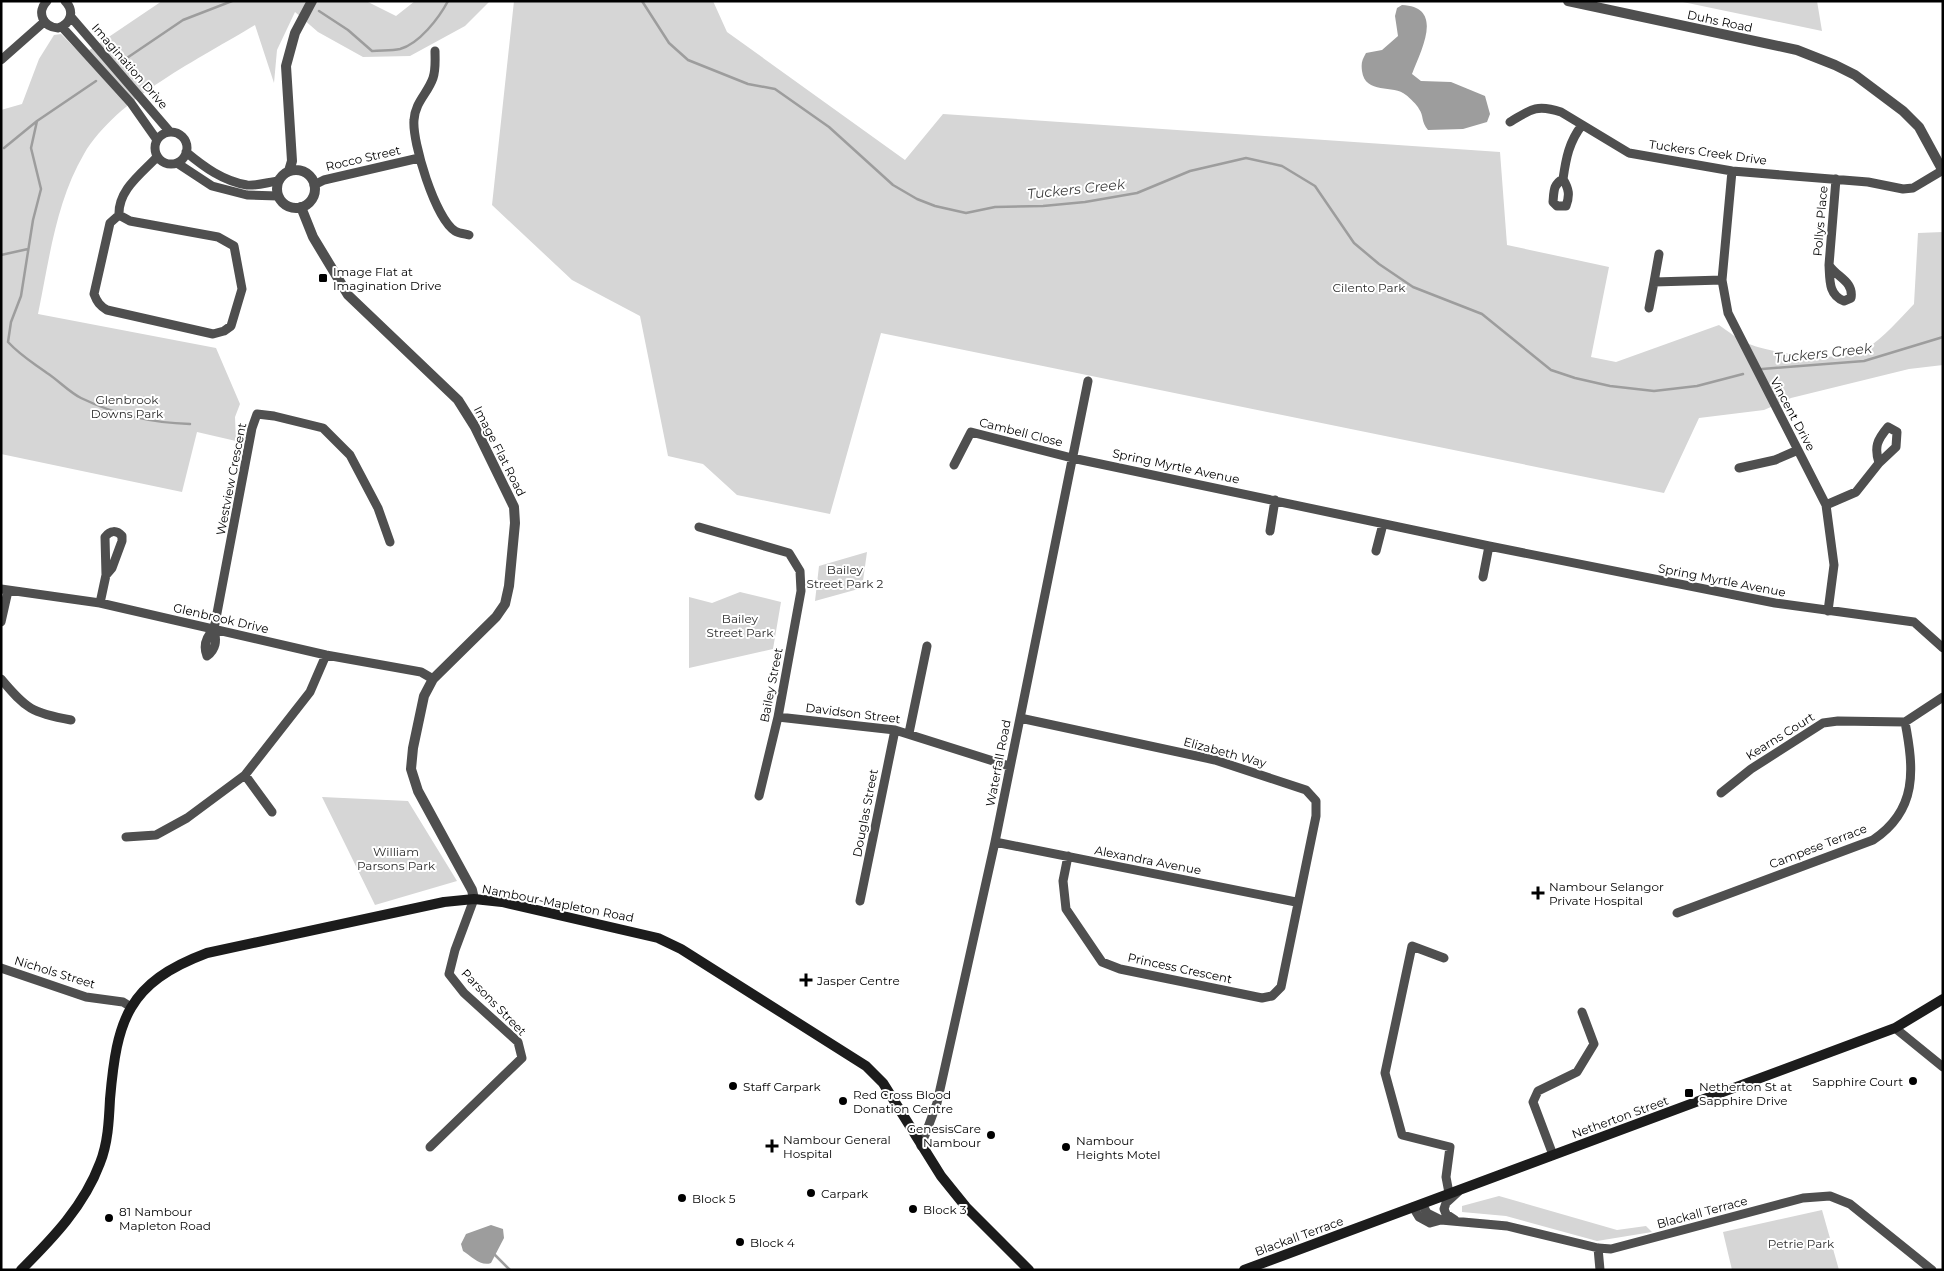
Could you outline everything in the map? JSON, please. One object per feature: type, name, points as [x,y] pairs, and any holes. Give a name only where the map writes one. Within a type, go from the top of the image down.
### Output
[{"type":"main road","name":"Nambour-Mapleton Road","points":[[21,1270],[71,1216],[86,1194],[100,1164],[108,1121],[114,1055],[120,1031],[131,1007],[150,983],[177,964],[207,953],[444,902],[474,899],[502,902],[641,932],[681,949],[866,1066],[883,1083],[921,1146],[966,1207],[1029,1270]]},
{"type":"main road","name":"Netherton Street","points":[[1417,1205],[1895,1028],[1943,998]]},
{"type":"main road","name":"Blackall Terrace","points":[[1244,1270],[1417,1205]]},
{"type":"street","points":[[47,1],[42,9],[44,22],[52,28],[62,27],[71,17],[70,8],[65,1]]},
{"type":"street","points":[[289,171],[302,171],[312,179],[314,185],[313,196],[301,207],[288,206],[278,196],[247,195],[212,186],[177,163],[166,163],[157,157],[155,152],[157,140],[160,136],[170,132],[183,138],[186,152],[206,169],[224,178],[249,185],[278,181],[289,171],[292,161],[286,66],[295,33],[312,1]]},
{"type":"street","name":"Duhs Road","points":[[1568,1],[1797,50],[1835,65],[1855,75],[1903,111],[1919,128],[1943,170]]},
{"type":"street","name":"Imagination Drive","points":[[71,17],[170,132]]},
{"type":"street","points":[[1,60],[44,22]]},
{"type":"street","name":"Imagination Drive","points":[[62,27],[132,103],[157,140]]},
{"type":"street","points":[[435,51],[433,80],[416,108],[414,120],[419,158],[444,219],[455,231],[470,235]]},
{"type":"street","name":"Tuckers Creek Drive","points":[[1510,122],[1531,109],[1540,107],[1561,112],[1629,153],[1732,171],[1868,182],[1902,189],[1913,188],[1943,170]]},
{"type":"street","points":[[1562,179],[1566,156],[1574,136],[1582,125]]},
{"type":"street","points":[[177,163],[186,152]]},
{"type":"street","points":[[119,216],[130,221],[218,237],[234,246],[242,289],[232,326],[224,331],[213,334],[106,310],[100,307],[94,294],[110,223],[119,216],[120,201],[125,190],[157,157]]},
{"type":"street","name":"Rocco Street","points":[[314,185],[324,180],[419,158]]},
{"type":"street","name":"Vincent Drive","points":[[1732,171],[1722,280],[1728,313],[1826,505],[1834,565],[1828,611]]},
{"type":"street","name":"Pollys Place","points":[[1828,265],[1836,179]]},
{"type":"street","points":[[278,181],[278,196]]},
{"type":"street","name":"Image Flat Road","points":[[301,207],[313,238],[348,295],[458,400],[479,435],[514,507],[515,523],[509,586],[504,604],[496,617],[433,678],[424,696],[412,759],[413,780],[472,890],[474,899]]},
{"type":"street","points":[[1649,308],[1659,254]]},
{"type":"street","points":[[1654,282],[1722,280]]},
{"type":"street","name":"Waterfall Road","points":[[921,1146],[937,1103],[995,842],[1088,381]]},
{"type":"street","name":"Westview Crescent","points":[[214,630],[252,428],[257,414],[274,416],[323,428],[350,455],[378,508],[390,542]]},
{"type":"street","name":"Cambell Close","points":[[954,465],[971,432],[1072,458]]},
{"type":"street","points":[[1739,468],[1775,460],[1798,450]]},
{"type":"street","name":"Spring Myrtle Avenue","points":[[1072,458],[1489,546],[1774,603],[1914,622],[1943,648]]},
{"type":"street","points":[[1826,505],[1856,492],[1879,463]]},
{"type":"street","points":[[1270,531],[1275,500]]},
{"type":"street","points":[[1376,551],[1383,524]]},
{"type":"street","name":"Bailey Street","points":[[699,527],[789,553],[800,571],[801,591],[778,717],[759,796]]},
{"type":"street","points":[[1483,577],[1489,546]]},
{"type":"street","points":[[100,603],[106,575]]},
{"type":"street","points":[[1,622],[5,590]]},
{"type":"street","name":"Glenbrook Drive","points":[[5,590],[100,603],[214,630],[421,672],[433,678]]},
{"type":"street","points":[[909,733],[927,646]]},
{"type":"street","points":[[126,837],[156,835],[187,818],[245,776],[310,692],[326,654]]},
{"type":"street","points":[[1,679],[28,708],[43,715],[71,720]]},
{"type":"street","points":[[1905,722],[1943,697]]},
{"type":"street","name":"Davidson Street","points":[[778,717],[909,733],[1010,766]]},
{"type":"street","name":"Elizabeth Way","points":[[1020,718],[1215,760],[1306,790],[1316,800],[1316,816],[1296,902]]},
{"type":"street","name":"Kearns Court","points":[[1721,793],[1751,769],[1823,723],[1838,721],[1905,722]]},
{"type":"street","name":"Campese Terrace","points":[[1677,913],[1873,840],[1883,833],[1893,824],[1906,803],[1908,794],[1911,776],[1910,750],[1905,722]]},
{"type":"street","name":"Douglas Street","points":[[860,901],[894,730]]},
{"type":"street","points":[[245,776],[272,812]]},
{"type":"street","name":"Alexandra Avenue","points":[[995,842],[1296,902]]},
{"type":"street","name":"Princess Crescent","points":[[1068,856],[1063,881],[1066,909],[1102,962],[1120,969],[1262,998],[1272,996],[1281,987],[1296,902]]},
{"type":"street","name":"Parsons Street","points":[[430,1147],[522,1058],[518,1042],[464,993],[449,974],[455,950],[474,899]]},
{"type":"street","points":[[1444,958],[1412,946],[1385,1073],[1402,1135],[1450,1147],[1446,1177],[1449,1193]]},
{"type":"street","name":"Nichols Street","points":[[1,968],[86,997],[123,1002],[131,1007]]},
{"type":"street","points":[[1553,1155],[1533,1102],[1538,1091],[1577,1072],[1594,1044],[1582,1012]]},
{"type":"street","points":[[1895,1028],[1943,1067]]},
{"type":"street","points":[[1457,1221],[1446,1214],[1444,1206],[1461,1188]]},
{"type":"street","name":"Blackall Terrace","points":[[1417,1205],[1441,1220],[1515,1227],[1598,1248],[1611,1249],[1803,1198],[1830,1196],[1850,1204],[1932,1270]]},
{"type":"street","points":[[1598,1248],[1600,1270]]},
{"type":"green space","name":"Glenbrook Downs Park","points":[[162,1],[366,1],[396,16],[415,1],[490,1],[465,26],[410,56],[363,57],[318,32],[295,12],[277,50],[274,83],[255,25],[138,97],[99,134],[84,154],[74,172],[60,211],[38,314],[216,348],[240,404],[235,417],[236,441],[197,432],[182,492],[1,454],[1,110],[22,104],[39,59],[54,35],[61,34],[82,55]]},
{"type":"green space","name":"Cilento Park","points":[[514,1],[713,1],[727,32],[905,160],[943,114],[1500,152],[1507,245],[1609,267],[1591,357],[1616,362],[1719,325],[1745,342],[1774,351],[1825,357],[1855,354],[1866,349],[1879,339],[1914,304],[1918,233],[1943,232],[1943,365],[1909,369],[1791,398],[1764,410],[1699,418],[1664,493],[881,333],[830,514],[737,495],[703,464],[668,456],[640,316],[572,280],[492,205]]},
{"type":"green space","points":[[1678,1],[1817,1],[1822,31]]},
{"type":"green space","name":"Bailey Street Park 2","points":[[867,552],[862,588],[815,601],[819,566]]},
{"type":"green space","name":"Bailey Street Park","points":[[740,592],[781,602],[773,649],[689,668],[689,597],[712,603]]},
{"type":"green space","name":"William Parsons Park","points":[[322,797],[408,801],[457,881],[375,905]]},
{"type":"green space","points":[[1499,1196],[1617,1230],[1646,1226],[1652,1232],[1597,1241],[1506,1216],[1462,1212],[1462,1206]]},
{"type":"green space","name":"Petrie Park","points":[[1822,1210],[1839,1270],[1732,1270],[1723,1232]]},
{"type":"shaded area","points":[[1402,5],[1415,8],[1423,13],[1426,21],[1424,42],[1412,74],[1421,81],[1451,82],[1485,96],[1490,114],[1487,122],[1463,129],[1428,130],[1418,107],[1408,96],[1401,92],[1374,86],[1364,78],[1362,64],[1366,53],[1382,50],[1398,36],[1395,16],[1397,8]]},
{"type":"shaded area","points":[[491,1225],[503,1229],[504,1238],[491,1263],[484,1264],[463,1251],[461,1244],[466,1234]]},
{"type":"waterway","name":"Tuckers Creek","points":[[121,62],[183,20],[232,1]]},
{"type":"waterway","name":"Tuckers Creek","points":[[319,11],[348,30],[372,51],[393,50],[407,46],[421,36],[434,22],[448,1]]},
{"type":"waterway","name":"Tuckers Creek","points":[[642,1],[669,43],[688,60],[748,84],[775,89],[829,127],[893,185],[917,199],[935,206],[966,213],[995,207],[1043,206],[1085,202],[1137,193],[1190,171],[1246,158],[1282,166],[1315,186],[1354,243],[1379,264],[1413,287],[1482,314],[1551,370],[1610,386],[1654,391],[1697,386],[1743,374]]},
{"type":"waterway","name":"Tuckers Creek","points":[[4,148],[37,121],[96,81]]},
{"type":"waterway","points":[[37,121],[31,148],[41,189],[33,220],[21,296],[11,322],[8,342],[72,393],[94,404],[134,417],[190,424]]},
{"type":"waterway","points":[[1,255],[28,249]]},
{"type":"waterway","name":"Tuckers Creek","points":[[1762,369],[1864,361],[1943,337]]},
{"type":"waterway","points":[[495,1255],[510,1270]]},
{"type":"place","name":"Image Flat at Imagination Drive","points":[[323,278]]},
{"type":"place","name":"Nambour Selangor Private Hospital","points":[[1538,893]]},
{"type":"place","name":"Jasper Centre","points":[[806,980]]},
{"type":"place","name":"Sapphire Court","points":[[1913,1081]]},
{"type":"place","name":"Staff Carpark","points":[[733,1086]]},
{"type":"place","name":"Netherton St at Sapphire Drive","points":[[1689,1093]]},
{"type":"place","name":"Red Cross Blood Donation Centre","points":[[843,1101]]},
{"type":"place","name":"GenesisCare Nambour","points":[[991,1135]]},
{"type":"place","name":"Nambour General Hospital","points":[[772,1146]]},
{"type":"place","name":"Nambour Heights Motel","points":[[1066,1147]]},
{"type":"place","name":"Carpark","points":[[811,1193]]},
{"type":"place","name":"Block 5","points":[[682,1198]]},
{"type":"place","name":"Block 3","points":[[913,1209]]},
{"type":"place","name":"81 Nambour Mapleton Road","points":[[109,1218]]},
{"type":"place","name":"Block 4","points":[[740,1242]]}]
